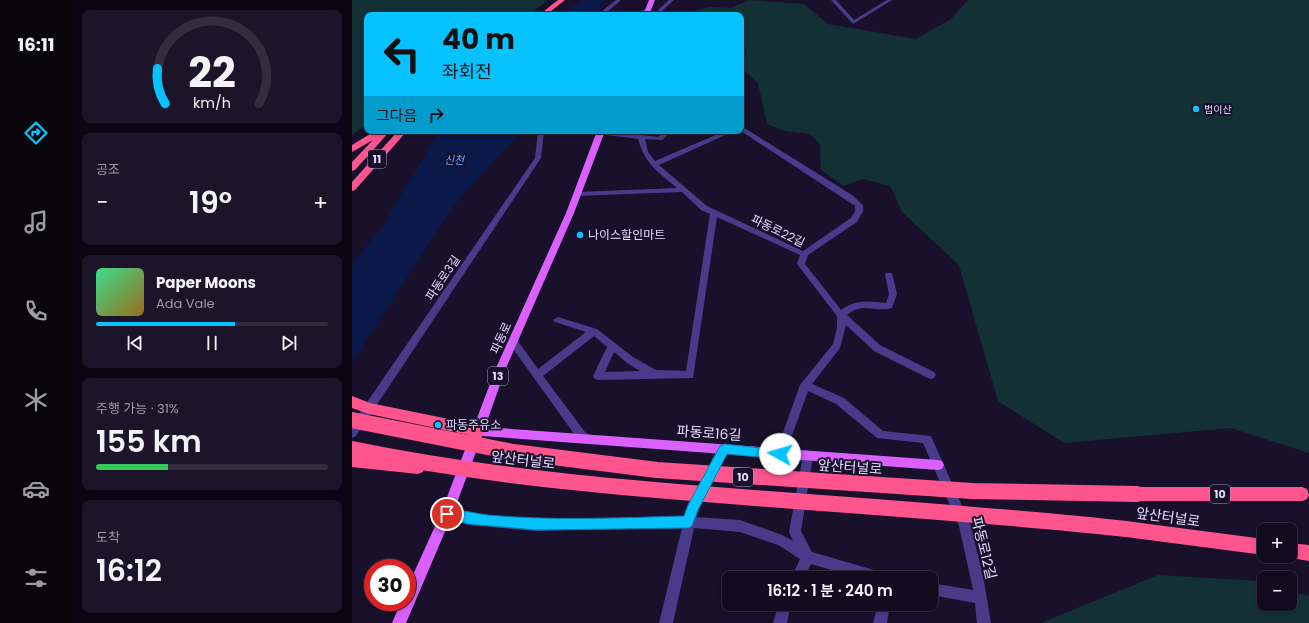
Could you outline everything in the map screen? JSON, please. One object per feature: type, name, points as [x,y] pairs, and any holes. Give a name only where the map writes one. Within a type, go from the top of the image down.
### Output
[{"type":"highway","points":[[540,12],[555,0]]},
{"type":"highway","points":[[546,12],[562,0]]},
{"type":"highway","points":[[352,149],[374,134]]},
{"type":"highway","name":"11","points":[[352,160],[375,134]]},
{"type":"highway","name":"11","points":[[352,168],[383,134]]},
{"type":"highway","name":"11","points":[[352,180],[393,134]]},
{"type":"highway","name":"11","points":[[352,188],[369,167],[400,134]]},
{"type":"highway","points":[[352,195],[369,167]]},
{"type":"highway","points":[[352,402],[368,408],[478,431]]},
{"type":"highway","name":"앞산터널로","points":[[352,420],[490,449],[568,461],[668,471],[1027,495],[1302,494]]},
{"type":"highway","name":"앞산터널로","points":[[352,449],[450,468],[605,487],[919,509],[1126,529],[1257,546]]},
{"type":"highway","points":[[352,461],[395,466],[450,468]]},
{"type":"highway","points":[[1297,552],[1309,553]]},
{"type":"main road","points":[[648,12],[652,0]]},
{"type":"main road","name":"파동로","points":[[399,623],[447,514],[501,368],[514,343],[570,213],[597,134]]},
{"type":"main road","name":"파동로16길","points":[[478,431],[724,449]]},
{"type":"main road","points":[[780,454],[938,465]]},
{"type":"street","points":[[604,12],[619,0]]},
{"type":"street","points":[[661,12],[672,0]]},
{"type":"street","points":[[833,0],[853,22],[890,0]]},
{"type":"street","points":[[744,130],[849,196],[859,205],[859,211],[854,220],[804,254]]},
{"type":"street","name":"파동로3길","points":[[352,433],[538,158],[541,134]]},
{"type":"street","points":[[615,134],[660,139],[666,134]]},
{"type":"street","points":[[654,164],[724,134]]},
{"type":"street","name":"파동로22길","points":[[641,137],[645,152],[654,164],[681,190],[714,214],[804,254],[801,264],[841,315],[878,348],[931,375]]},
{"type":"street","points":[[577,194],[681,190]]},
{"type":"street","points":[[612,346],[598,376],[654,374],[690,375],[714,214]]},
{"type":"street","points":[[780,454],[806,385],[836,345],[842,328],[841,315],[851,307],[865,304],[889,306],[893,294],[889,275]]},
{"type":"street","points":[[558,320],[594,331],[630,360],[654,374]]},
{"type":"street","points":[[537,375],[594,331]]},
{"type":"street","points":[[514,343],[581,435],[587,439]]},
{"type":"street","name":"파동로12길","points":[[806,385],[840,401],[881,434],[927,438],[965,526],[984,623]]},
{"type":"street","points":[[666,623],[692,509],[724,449],[808,457],[795,532],[808,557]]},
{"type":"street","points":[[447,514],[468,519],[536,525],[688,522],[740,526],[782,541],[808,557],[857,571]]},
{"type":"street","points":[[801,571],[808,557]]},
{"type":"street","points":[[938,590],[980,598]]},
{"type":"street","points":[[780,623],[783,611]]},
{"type":"street","points":[[880,623],[883,611]]},
{"type":"green space","points":[[352,0],[548,0],[533,12],[364,12],[364,126],[352,135]]},
{"type":"green space","points":[[749,0],[804,4],[828,24],[916,39],[951,19],[968,0],[1309,0],[1309,453],[1231,428],[1064,443],[998,401],[959,265],[902,212],[890,186],[863,179],[843,186],[821,170],[820,144],[810,134],[784,131],[767,124],[758,83],[744,70],[746,48],[744,47],[744,12],[690,12],[710,7],[731,8]]},
{"type":"green space","points":[[1158,575],[1257,581],[1257,611],[1297,611],[1297,593],[1309,596],[1309,623],[1041,623]]},
{"type":"water","points":[[580,0],[606,0],[595,12],[567,12]]},
{"type":"water","name":"신천","points":[[437,134],[519,134],[477,179],[450,211],[352,362],[352,264],[381,229]]},
{"type":"place","name":"법이산","points":[[1196,109]]},
{"type":"place","name":"나이스할인마트","points":[[580,235]]},
{"type":"place","name":"파동주유소","points":[[438,425]]},
{"type":"route","points":[[447,514],[468,519],[536,525],[688,522],[692,509],[724,449],[780,454]]}]
